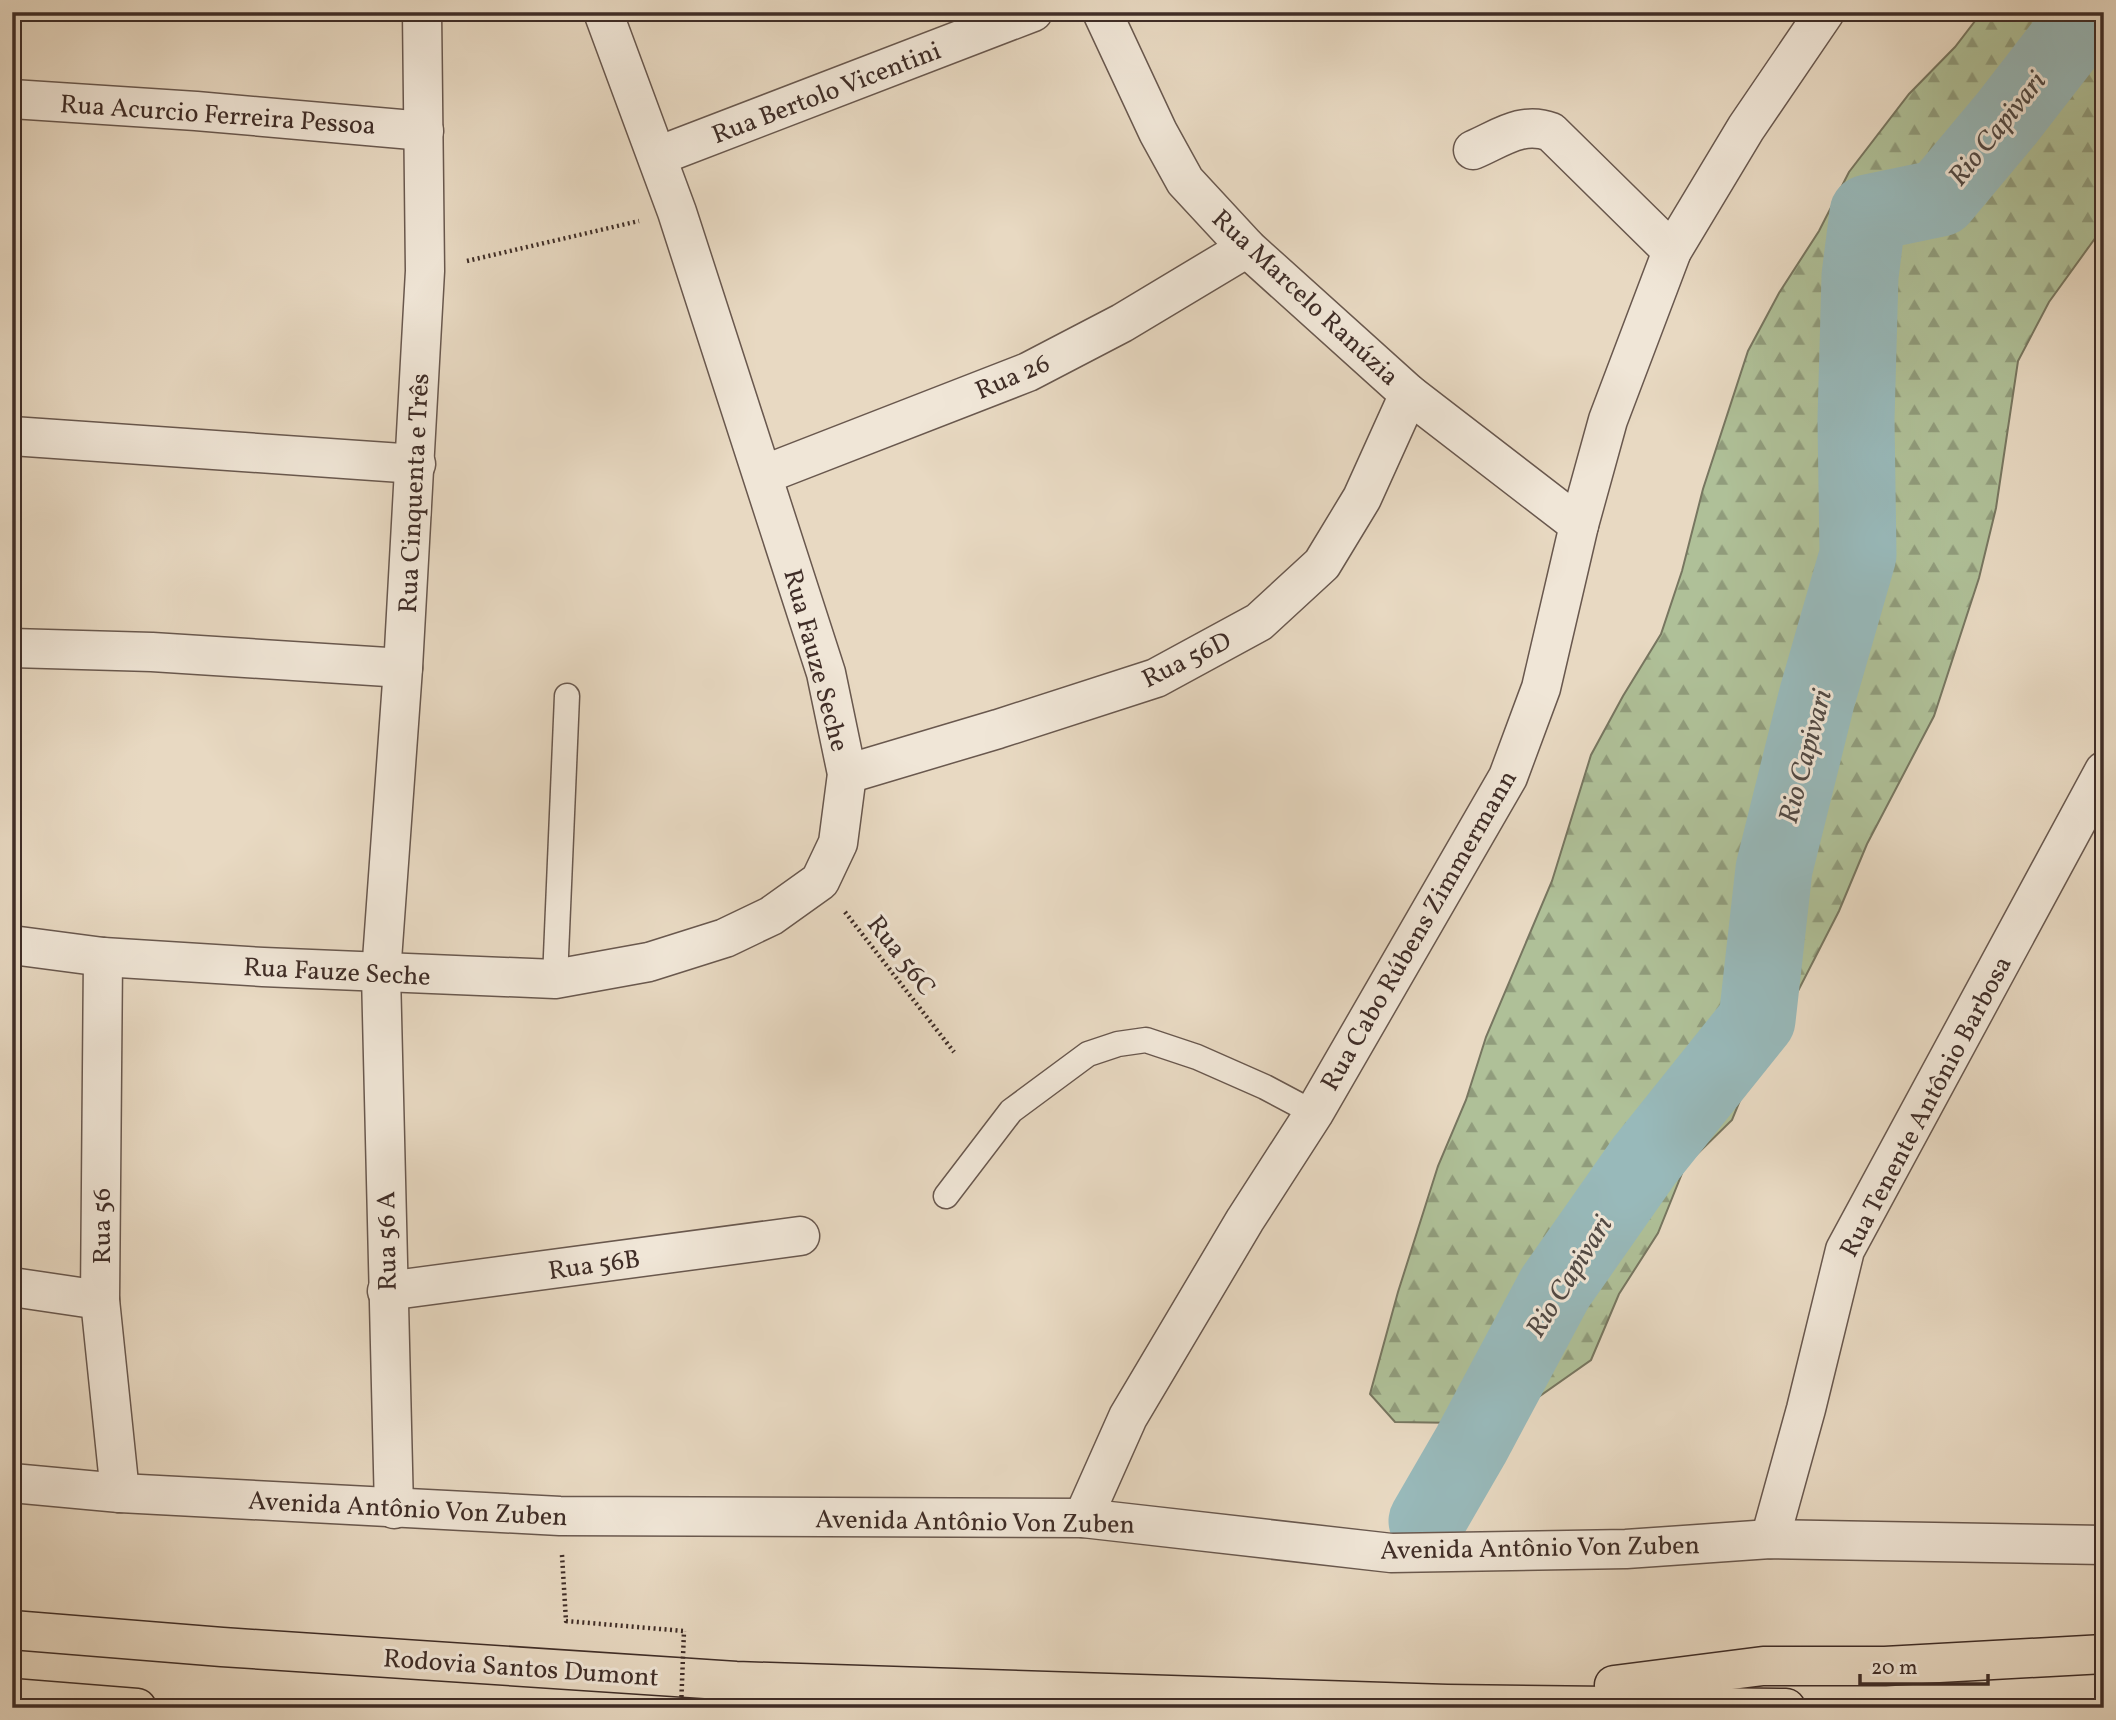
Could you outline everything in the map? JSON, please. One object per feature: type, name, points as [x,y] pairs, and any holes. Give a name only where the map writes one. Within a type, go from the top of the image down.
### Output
[{"type":"highway","name":"Rodovia Santos Dumont","points":[[12,1630],[236,1648],[736,1681],[1447,1704],[1786,1708]]},
{"type":"highway","points":[[1447,1704],[1763,1666],[1885,1666],[2104,1654]]},
{"type":"highway","points":[[12,1698],[137,1708]]},
{"type":"street","name":"Rua Cinquenta e Três","points":[[381,974],[403,668],[425,271],[422,12]]},
{"type":"street","name":"Rua Fauze Seche","points":[[12,945],[103,957],[381,974],[555,979],[649,962],[725,938],[771,916],[820,881],[838,843],[847,774],[826,673],[677,212],[603,12]]},
{"type":"street","name":"Rua Bertolo Vicentini","points":[[658,156],[1033,12]]},
{"type":"street","name":"Rua Marcelo Ranúzia","points":[[1102,12],[1158,132],[1185,181],[1247,248],[1409,394],[1579,525]]},
{"type":"street","name":"Rua Cabo Rúbens Zimmermann","points":[[1083,1518],[1128,1417],[1245,1220],[1314,1113],[1508,777],[1541,688],[1579,525],[1608,420],[1672,251],[1746,128],[1825,12]]},
{"type":"street","name":"Rua Acurcio Ferreira Pessoa","points":[[12,99],[196,111],[424,131]]},
{"type":"street","points":[[1474,149],[1526,127],[1538,127],[1551,132],[1672,251]]},
{"type":"street","name":"Rua 26","points":[[763,475],[1028,372],[1122,323],[1247,248]]},
{"type":"street","name":"Rua 56D","points":[[847,774],[1156,678],[1259,622],[1322,565],[1362,498],[1409,394]]},
{"type":"street","points":[[12,436],[415,464]]},
{"type":"street","points":[[12,648],[152,652],[403,668]]},
{"type":"street","name":"Rua Tenente Antônio Barbosa","points":[[1770,1539],[1806,1409],[1845,1250],[2104,771]]},
{"type":"street","name":"Rua 56","points":[[103,957],[100,1300],[120,1493]]},
{"type":"street","name":"Rua 56 A","points":[[381,974],[394,1509]]},
{"type":"street","name":"Rua 56B","points":[[387,1291],[800,1236]]},
{"type":"street","points":[[12,1287],[100,1300]]},
{"type":"street","name":"Avenida Antônio Von Zuben","points":[[12,1483],[120,1493],[560,1516],[1083,1518],[1391,1553],[1626,1549],[1770,1539],[2104,1545]]},
{"type":"lane","points":[[555,979],[567,696]]},
{"type":"lane","points":[[947,1196],[1011,1111],[1088,1054],[1118,1044],[1146,1040],[1198,1057],[1265,1087],[1314,1113]]},
{"type":"path","points":[[425,271],[677,212]]},
{"type":"path","name":"Rua 56C","points":[[820,881],[954,1052]]},
{"type":"path","points":[[560,1516],[566,1621],[684,1631],[681,1708]]},
{"type":"green space","points":[[1982,12],[2104,12],[2104,223],[2049,302],[2018,361],[1996,508],[1979,578],[1934,716],[1867,844],[1839,911],[1798,991],[1759,1054],[1732,1120],[1685,1166],[1658,1233],[1619,1294],[1591,1360],[1527,1405],[1461,1423],[1395,1422],[1370,1394],[1398,1292],[1438,1166],[1466,1100],[1486,1037],[1552,881],[1591,755],[1661,634],[1682,571],[1703,489],[1748,351],[1779,293],[1819,231],[1849,172],[1909,94],[1955,47]]},
{"type":"waterway","name":"Rio Capivari","points":[[1427,1521],[1555,1288],[1644,1161],[1757,1020],[1774,869],[1817,697],[1858,555],[1856,419],[1860,276],[1868,213],[1940,198],[2076,29],[2104,18]]}]
